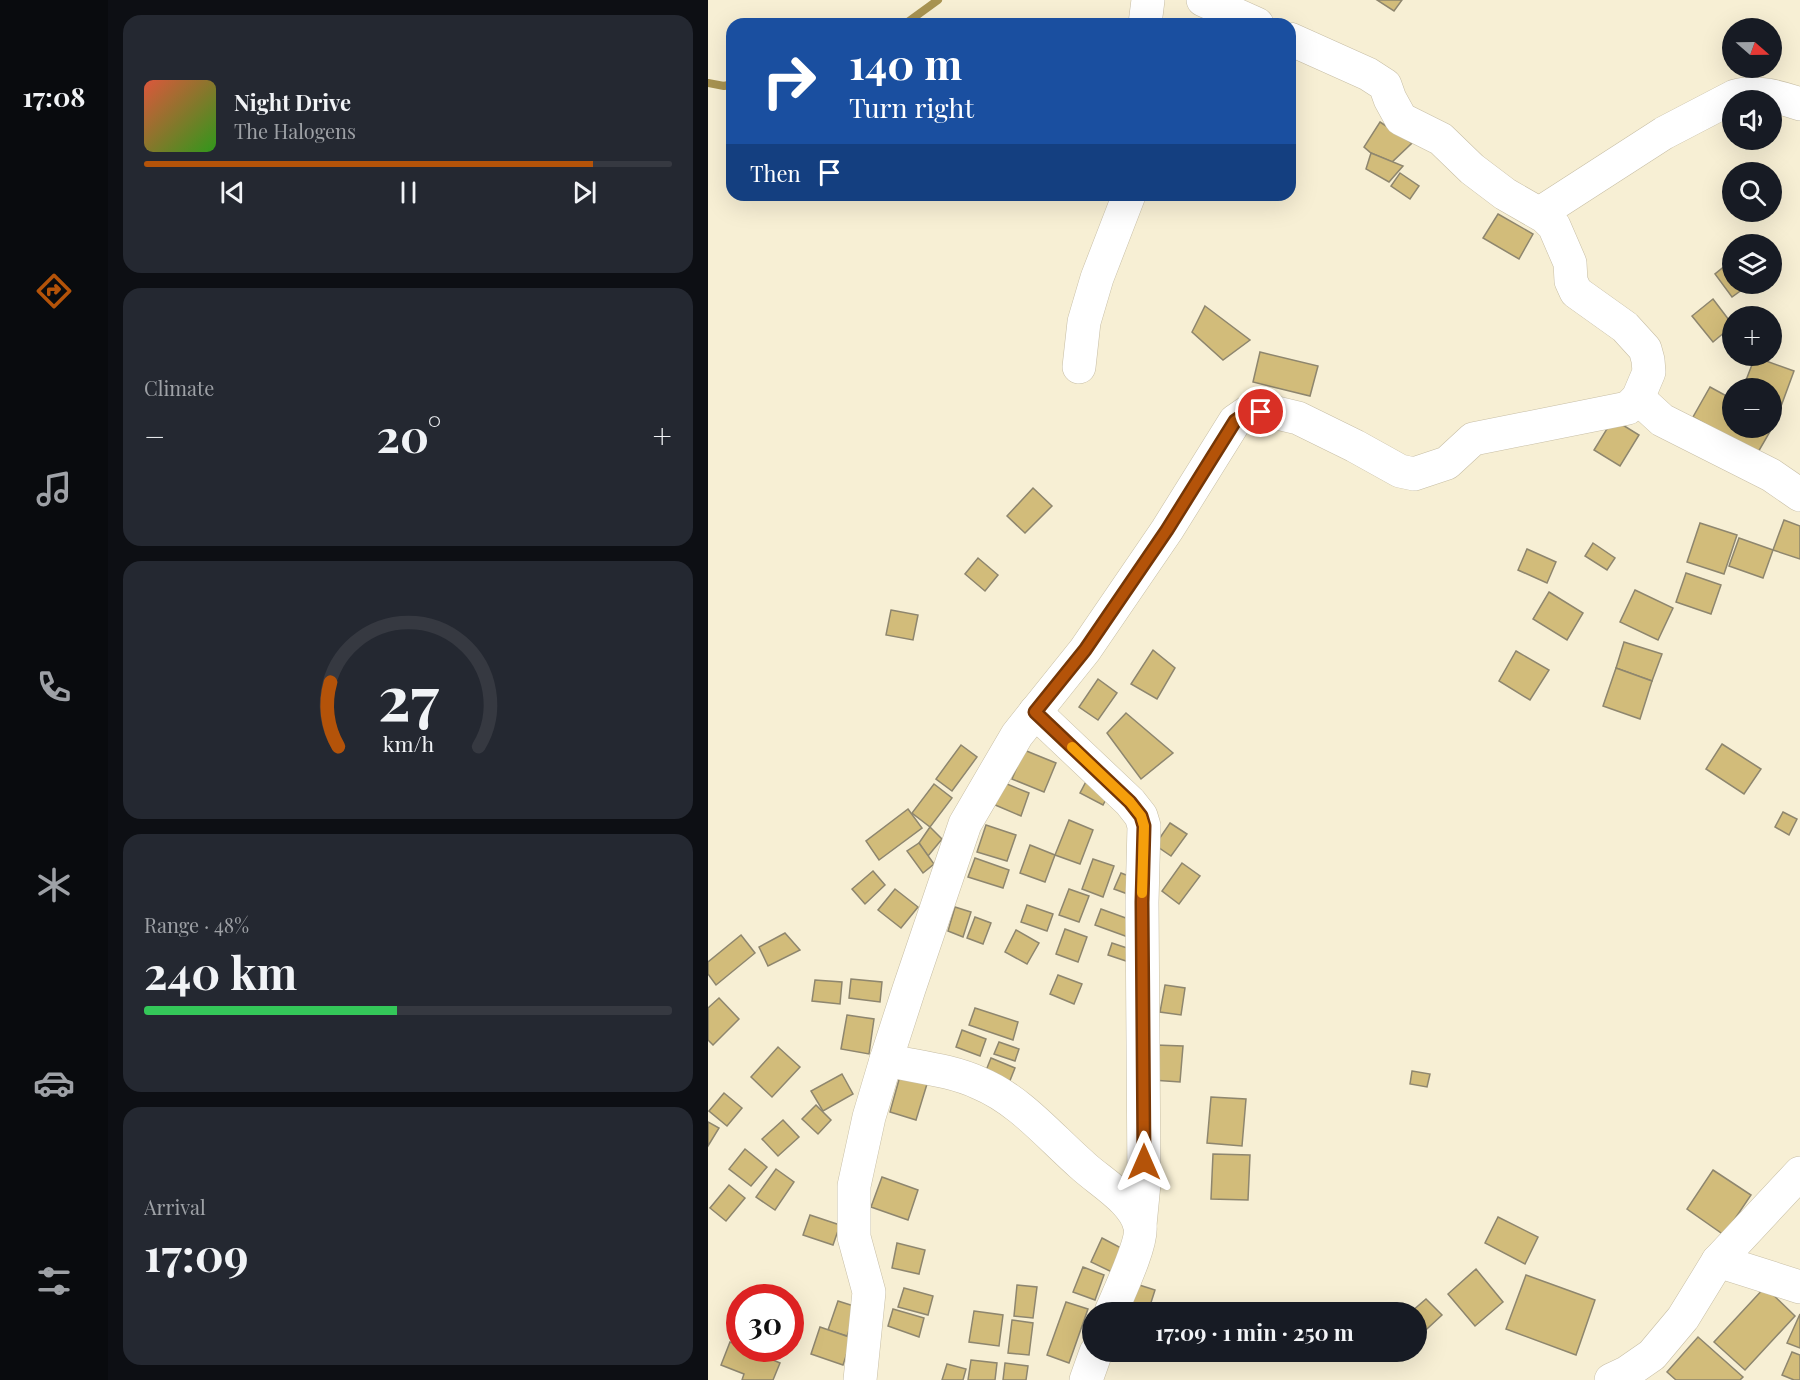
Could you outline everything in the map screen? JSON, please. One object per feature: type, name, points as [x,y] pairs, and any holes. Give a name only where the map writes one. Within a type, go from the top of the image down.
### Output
[{"type":"street","points":[[1146,18],[1148,0]]},
{"type":"street","points":[[1203,0],[1244,18]]},
{"type":"street","points":[[860,1380],[869,1292],[854,1237],[854,1185],[869,1117],[886,1060],[965,824],[1017,735],[1085,650],[1167,530],[1235,421],[1248,412],[1273,412],[1298,418],[1400,471],[1414,474],[1447,463],[1473,439],[1628,408],[1638,398],[1649,372],[1645,349],[1625,327],[1576,292],[1571,281],[1570,263],[1554,226],[1540,213],[1496,188],[1472,170],[1441,139],[1401,118],[1385,85],[1368,74],[1296,42]]},
{"type":"street","points":[[1540,213],[1664,133],[1735,96],[1755,93],[1800,104]]},
{"type":"street","points":[[1079,367],[1084,322],[1097,278],[1126,201]]},
{"type":"street","points":[[1638,398],[1662,420],[1771,475],[1800,495]]},
{"type":"street","points":[[1035,712],[1130,802],[1141,816],[1144,826],[1142,913],[1144,1184],[1139,1240],[1115,1302]]},
{"type":"street","points":[[886,1060],[962,1076],[997,1092],[1039,1123],[1079,1163],[1126,1202],[1140,1225]]},
{"type":"street","points":[[1611,1380],[1626,1373],[1652,1355],[1683,1318],[1718,1261],[1800,1173]]},
{"type":"street","points":[[1718,1261],[1800,1287]]},
{"type":"street","points":[[1086,1380],[1092,1362]]},
{"type":"building","points":[[1377,0],[1402,0],[1394,11]]},
{"type":"building","points":[[1380,122],[1412,143],[1392,162],[1371,153],[1364,147]]},
{"type":"building","points":[[1371,153],[1403,166],[1389,182],[1366,169]]},
{"type":"building","points":[[1400,173],[1419,186],[1410,199],[1391,186]]},
{"type":"building","points":[[1498,214],[1533,234],[1519,259],[1483,238]]},
{"type":"building","points":[[1722,268],[1722,283],[1715,274]]},
{"type":"building","points":[[1713,299],[1722,311],[1722,334],[1713,342],[1692,316]]},
{"type":"building","points":[[1205,306],[1250,340],[1223,360],[1192,332]]},
{"type":"building","points":[[1260,352],[1318,366],[1310,396],[1253,382]]},
{"type":"building","points":[[1752,366],[1780,366],[1794,371],[1782,404],[1782,378],[1747,378]]},
{"type":"building","points":[[1710,387],[1722,394],[1722,434],[1693,417]]},
{"type":"building","points":[[1613,419],[1639,435],[1620,466],[1594,450]]},
{"type":"building","points":[[1729,438],[1766,438],[1757,454]]},
{"type":"building","points":[[1033,488],[1052,506],[1025,533],[1007,516]]},
{"type":"building","points":[[1784,520],[1800,526],[1800,559],[1773,550]]},
{"type":"building","points":[[1700,523],[1737,535],[1724,574],[1687,562]]},
{"type":"building","points":[[1739,538],[1773,550],[1763,578],[1729,566]]},
{"type":"building","points":[[1593,543],[1615,558],[1607,570],[1585,556]]},
{"type":"building","points":[[1527,549],[1556,562],[1547,583],[1518,570]]},
{"type":"building","points":[[978,558],[998,575],[985,591],[965,574]]},
{"type":"building","points":[[1686,573],[1721,585],[1711,614],[1676,602]]},
{"type":"building","points":[[1635,590],[1673,608],[1658,640],[1620,622]]},
{"type":"building","points":[[1549,592],[1583,613],[1567,640],[1533,619]]},
{"type":"building","points":[[891,610],[918,615],[913,640],[886,635]]},
{"type":"building","points":[[1624,642],[1662,654],[1652,681],[1616,668]]},
{"type":"building","points":[[1153,650],[1175,668],[1157,699],[1131,684]]},
{"type":"building","points":[[1516,651],[1549,670],[1530,700],[1499,681]]},
{"type":"building","points":[[1616,668],[1652,681],[1640,719],[1603,706]]},
{"type":"building","points":[[1098,679],[1117,693],[1098,720],[1079,707]]},
{"type":"building","points":[[1126,713],[1173,753],[1141,779],[1107,733]]},
{"type":"building","points":[[1722,744],[1761,769],[1744,794],[1706,769]]},
{"type":"building","points":[[961,745],[977,757],[952,791],[936,779]]},
{"type":"building","points":[[1024,750],[1056,763],[1044,792],[1012,779]]},
{"type":"building","points":[[1089,776],[1112,788],[1103,805],[1080,793]]},
{"type":"building","points":[[1002,782],[1029,793],[1021,816],[993,804]]},
{"type":"building","points":[[934,784],[952,798],[930,827],[912,813]]},
{"type":"building","points":[[908,809],[922,828],[879,860],[866,841]]},
{"type":"building","points":[[1783,812],[1797,819],[1789,835],[1775,827]]},
{"type":"building","points":[[1069,820],[1093,830],[1080,864],[1055,855]]},
{"type":"building","points":[[1170,823],[1187,834],[1171,856],[1155,845]]},
{"type":"building","points":[[986,825],[1016,835],[1007,861],[977,852]]},
{"type":"building","points":[[930,827],[942,839],[928,856],[919,843]]},
{"type":"building","points":[[919,843],[934,864],[923,873],[907,851]]},
{"type":"building","points":[[1030,845],[1055,855],[1045,882],[1020,873]]},
{"type":"building","points":[[975,858],[1009,870],[1003,888],[968,877]]},
{"type":"building","points":[[1093,859],[1114,866],[1103,897],[1082,889]]},
{"type":"building","points":[[1182,863],[1200,876],[1179,904],[1162,891]]},
{"type":"building","points":[[873,871],[885,885],[865,904],[852,889]]},
{"type":"building","points":[[1121,873],[1139,880],[1133,896],[1114,889]]},
{"type":"building","points":[[895,889],[918,907],[901,928],[878,910]]},
{"type":"building","points":[[1069,889],[1089,896],[1079,922],[1059,915]]},
{"type":"building","points":[[1027,905],[1053,914],[1047,931],[1021,922]]},
{"type":"building","points":[[955,907],[971,912],[963,937],[948,931]]},
{"type":"building","points":[[1101,909],[1134,921],[1128,937],[1095,925]]},
{"type":"building","points":[[975,917],[991,923],[983,944],[967,938]]},
{"type":"building","points":[[1065,929],[1087,937],[1078,962],[1056,954]]},
{"type":"building","points":[[1016,930],[1039,943],[1027,964],[1005,952]]},
{"type":"building","points":[[785,933],[800,950],[768,966],[759,947]]},
{"type":"building","points":[[741,935],[755,953],[716,985],[708,974],[708,962]]},
{"type":"building","points":[[1112,943],[1133,950],[1129,962],[1108,955]]},
{"type":"building","points":[[1058,975],[1082,984],[1074,1004],[1050,994]]},
{"type":"building","points":[[851,979],[882,982],[880,1002],[849,998]]},
{"type":"building","points":[[815,980],[842,982],[840,1004],[812,1001]]},
{"type":"building","points":[[1165,985],[1185,988],[1181,1015],[1160,1012]]},
{"type":"building","points":[[719,998],[739,1019],[713,1045],[708,1040],[708,1008]]},
{"type":"building","points":[[975,1008],[1018,1022],[1013,1040],[969,1025]]},
{"type":"building","points":[[847,1015],[874,1019],[869,1054],[841,1049]]},
{"type":"building","points":[[962,1030],[986,1039],[980,1056],[956,1047]]},
{"type":"building","points":[[999,1042],[1019,1049],[1015,1061],[994,1054]]},
{"type":"building","points":[[1155,1045],[1183,1046],[1180,1082],[1152,1080]]},
{"type":"building","points":[[778,1047],[800,1067],[772,1097],[751,1077]]},
{"type":"building","points":[[991,1058],[1015,1068],[1007,1088],[983,1078]]},
{"type":"building","points":[[1412,1071],[1430,1074],[1427,1087],[1410,1084]]},
{"type":"building","points":[[842,1074],[853,1094],[823,1111],[811,1091]]},
{"type":"building","points":[[900,1076],[927,1084],[916,1120],[890,1112]]},
{"type":"building","points":[[724,1093],[742,1108],[727,1126],[709,1111]]},
{"type":"building","points":[[1211,1097],[1246,1099],[1242,1146],[1207,1143]]},
{"type":"building","points":[[816,1105],[831,1120],[818,1134],[802,1119]]},
{"type":"building","points":[[783,1120],[799,1137],[778,1156],[762,1139]]},
{"type":"building","points":[[708,1122],[719,1128],[708,1146]]},
{"type":"building","points":[[745,1149],[767,1167],[751,1186],[729,1169]]},
{"type":"building","points":[[1213,1154],[1250,1155],[1248,1200],[1211,1199]]},
{"type":"building","points":[[776,1169],[794,1182],[775,1210],[756,1197]]},
{"type":"building","points":[[1713,1170],[1751,1195],[1724,1235],[1687,1209]]},
{"type":"building","points":[[882,1177],[918,1190],[908,1220],[871,1207]]},
{"type":"building","points":[[729,1185],[745,1198],[726,1221],[710,1208]]},
{"type":"building","points":[[810,1215],[840,1225],[833,1245],[803,1235]]},
{"type":"building","points":[[1498,1217],[1538,1237],[1525,1264],[1485,1243]]},
{"type":"building","points":[[1102,1238],[1125,1250],[1114,1273],[1091,1262]]},
{"type":"building","points":[[897,1243],[925,1250],[919,1274],[892,1268]]},
{"type":"building","points":[[1083,1267],[1104,1275],[1095,1300],[1073,1292]]},
{"type":"building","points":[[1476,1269],[1503,1302],[1475,1326],[1448,1294]]},
{"type":"building","points":[[1526,1275],[1595,1300],[1576,1355],[1506,1329]]},
{"type":"building","points":[[1133,1283],[1155,1290],[1151,1302],[1126,1302]]},
{"type":"building","points":[[1017,1285],[1037,1287],[1033,1318],[1014,1316]]},
{"type":"building","points":[[1765,1287],[1795,1316],[1745,1370],[1714,1342]]},
{"type":"building","points":[[904,1288],[933,1296],[928,1315],[898,1307]]},
{"type":"building","points":[[1426,1299],[1442,1315],[1427,1329],[1427,1302],[1423,1302]]},
{"type":"building","points":[[838,1301],[857,1307],[847,1336],[828,1330]]},
{"type":"building","points":[[1066,1302],[1082,1307],[1082,1326],[1069,1363],[1047,1355]]},
{"type":"building","points":[[893,1309],[924,1318],[919,1337],[888,1326]]},
{"type":"building","points":[[974,1311],[1003,1315],[999,1346],[969,1342]]},
{"type":"building","points":[[1800,1314],[1800,1348],[1787,1343]]},
{"type":"building","points":[[1012,1320],[1033,1323],[1029,1355],[1008,1353]]},
{"type":"building","points":[[820,1327],[852,1338],[843,1365],[811,1354]]},
{"type":"building","points":[[1698,1337],[1743,1377],[1740,1380],[1676,1380],[1667,1372]]},
{"type":"building","points":[[726,1352],[726,1362],[780,1363],[773,1380],[742,1380],[744,1374],[721,1365]]},
{"type":"building","points":[[1792,1352],[1800,1355],[1800,1380],[1782,1375]]},
{"type":"building","points":[[971,1360],[997,1363],[995,1380],[968,1380]]},
{"type":"building","points":[[1005,1363],[1028,1366],[1026,1380],[1003,1380]]},
{"type":"building","points":[[947,1364],[966,1369],[963,1380],[942,1380]]},
{"type":"waterway","points":[[913,18],[938,0]]},
{"type":"waterway","points":[[708,83],[726,86]]},
{"type":"slow traffic","points":[[1072,747],[1130,802],[1141,816],[1144,826],[1142,893]]},
{"type":"route","points":[[1144,1162],[1142,902],[1144,826],[1141,816],[1130,802],[1035,712],[1085,650],[1167,530],[1225,434],[1235,421],[1248,412],[1261,412]]}]
